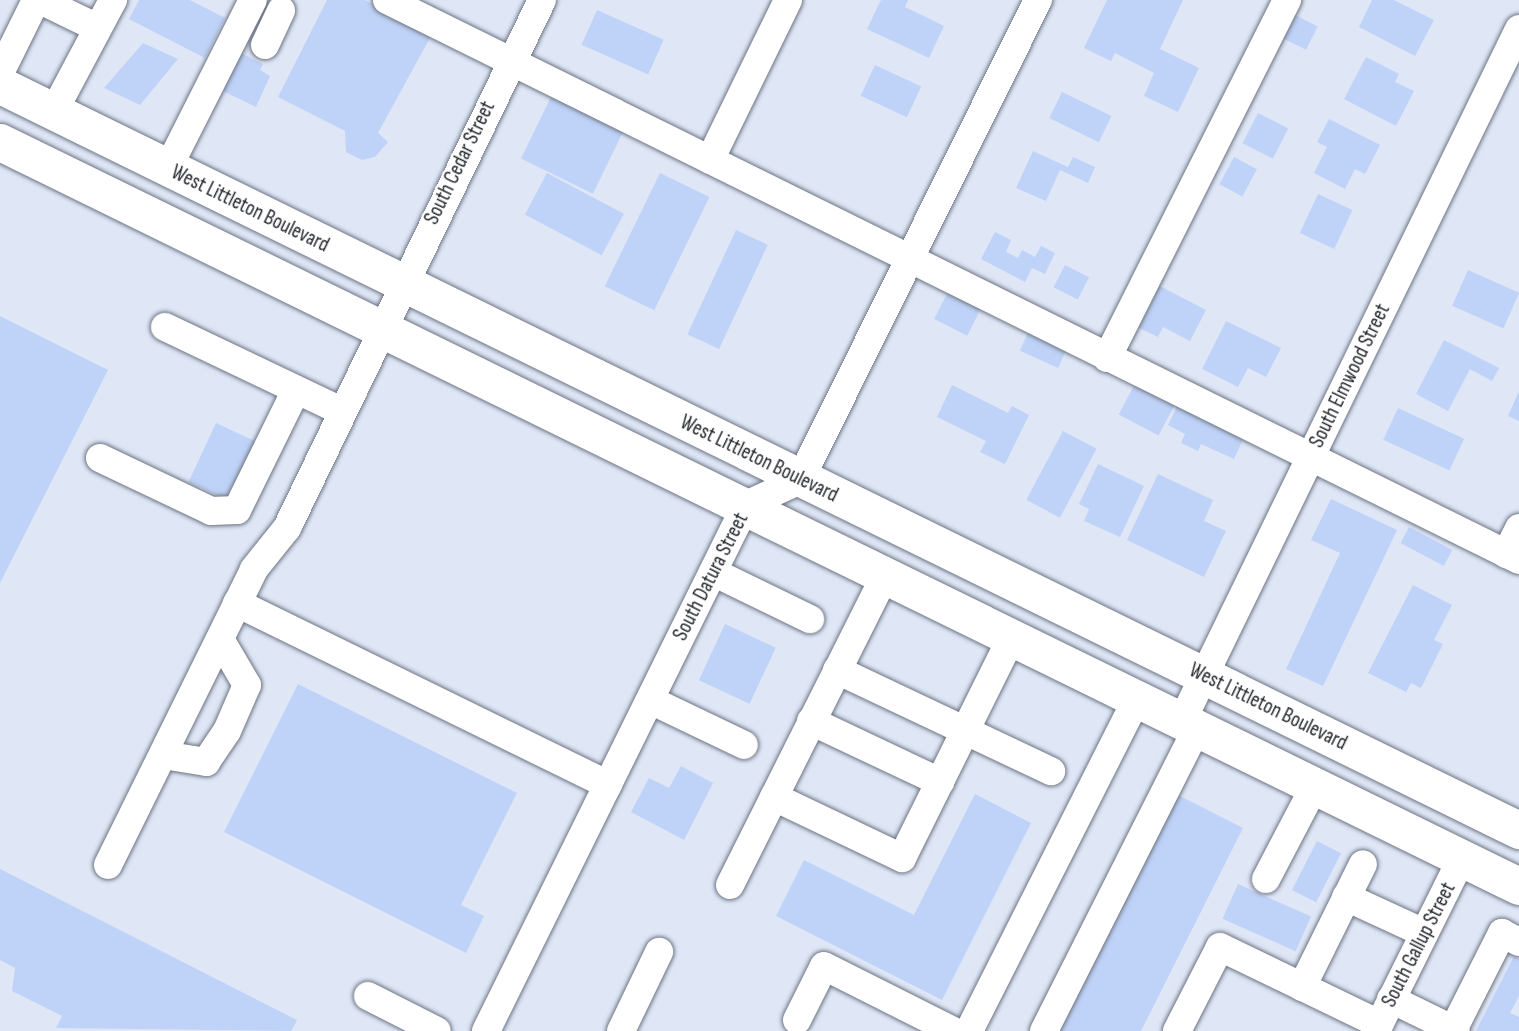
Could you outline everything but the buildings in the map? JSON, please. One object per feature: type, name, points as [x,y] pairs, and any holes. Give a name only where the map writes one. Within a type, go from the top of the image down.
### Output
[{"type":"main road","name":"West Littleton Boulevard","points":[[0,85],[400,284],[1519,830]]},
{"type":"main road","points":[[0,142],[1519,886]]},
{"type":"main road","points":[[1462,858],[1476,836],[1491,835],[1519,848]]},
{"type":"street","points":[[0,74],[38,0],[98,28]]},
{"type":"street","points":[[54,111],[113,0]]},
{"type":"street","points":[[168,168],[253,0]]},
{"type":"street","points":[[387,0],[1310,459],[1513,557],[1519,528]]},
{"type":"street","name":"South Cedar Street","points":[[108,865],[254,569],[288,528],[379,326],[542,0]]},
{"type":"street","points":[[710,160],[788,0]]},
{"type":"street","points":[[800,480],[1038,0]]},
{"type":"street","points":[[1107,358],[1287,0]]},
{"type":"street","points":[[265,45],[276,3]]},
{"type":"street","name":"South Elmwood Street","points":[[1044,1031],[1189,726],[1204,676],[1519,29]]},
{"type":"street","points":[[165,327],[341,411]]},
{"type":"street","points":[[100,458],[211,511],[237,510],[296,390]]},
{"type":"street","name":"South Datura Street","points":[[486,1031],[746,506],[800,480]]},
{"type":"street","points":[[713,572],[810,619]]},
{"type":"street","points":[[730,885],[885,575]]},
{"type":"street","points":[[237,603],[608,785]]},
{"type":"street","points":[[774,797],[902,858],[1011,638]]},
{"type":"street","points":[[163,755],[206,762],[227,730],[247,685],[219,639]]},
{"type":"street","points":[[838,670],[1051,771]]},
{"type":"street","points":[[650,700],[744,745]]},
{"type":"street","points":[[970,1031],[1136,700]]},
{"type":"street","points":[[811,721],[940,782]]},
{"type":"street","points":[[1266,879],[1314,787]]},
{"type":"street","name":"South Gallup Street","points":[[1382,1018],[1462,858]]},
{"type":"street","points":[[1302,987],[1363,864]]},
{"type":"street","points":[[1346,897],[1424,933]]},
{"type":"street","points":[[1177,1031],[1220,947],[1302,987],[1382,1018],[1454,1030],[1502,933],[1519,942]]},
{"type":"street","points":[[621,1031],[659,952]]},
{"type":"street","points":[[797,1020],[824,966],[953,1031]]},
{"type":"street","points":[[368,996],[438,1031]]}]
